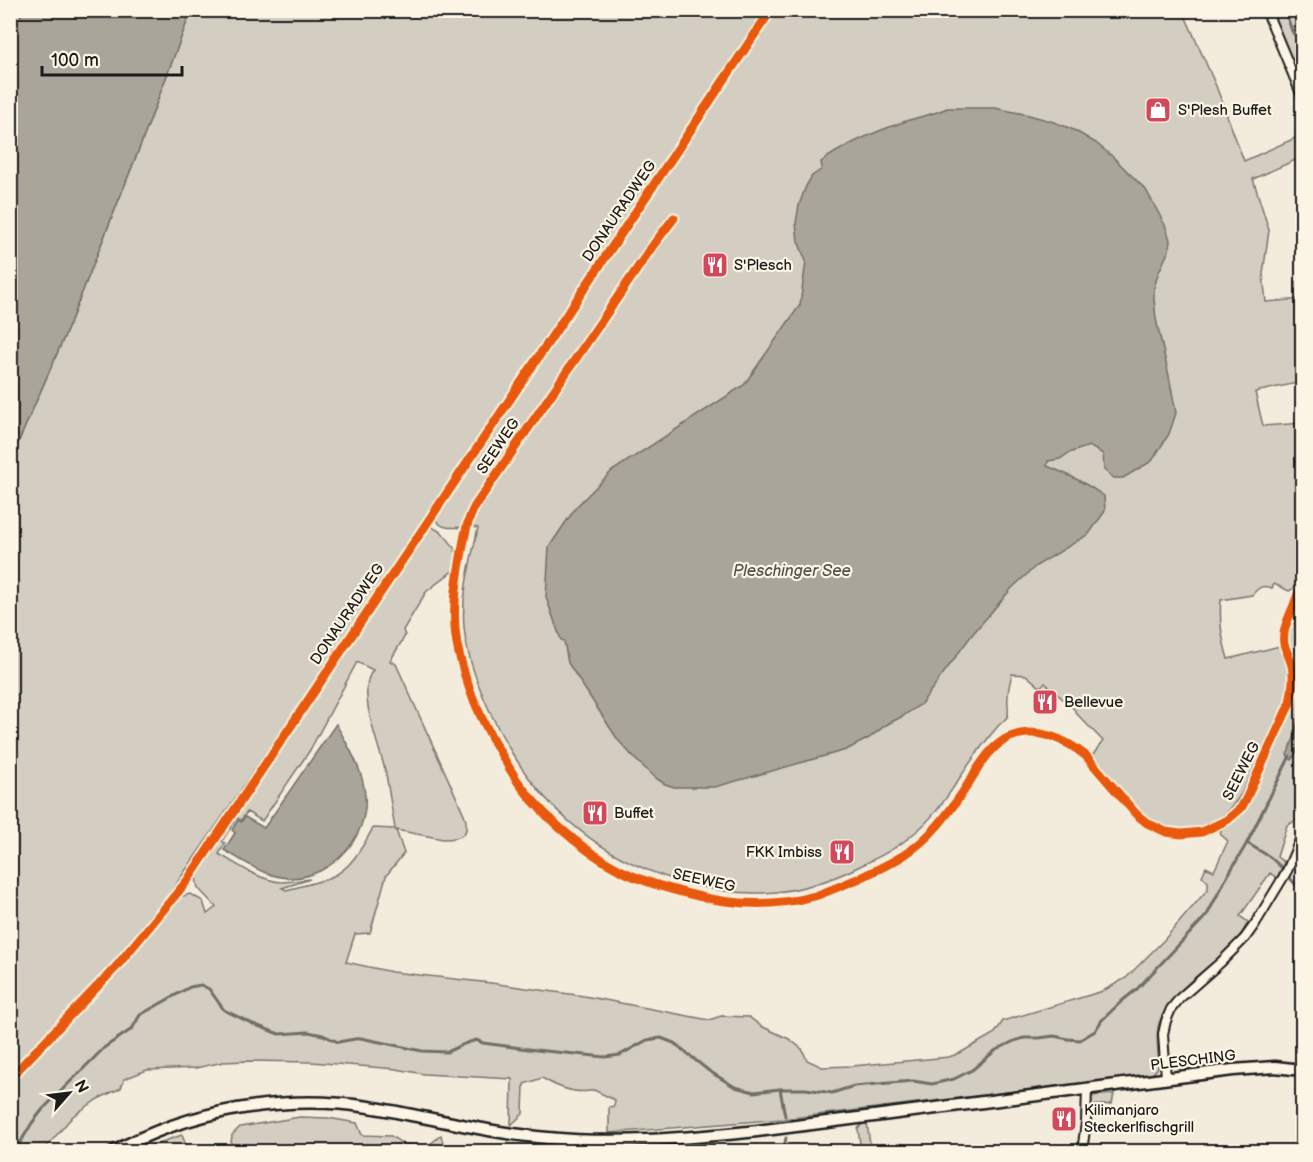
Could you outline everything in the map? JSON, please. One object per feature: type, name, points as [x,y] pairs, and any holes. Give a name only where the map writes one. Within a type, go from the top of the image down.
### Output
[{"type":"main road","name":"PLESCHING","points":[[113,1152],[157,1132],[199,1118],[240,1109],[281,1104],[344,1104],[529,1136],[567,1140],[637,1141],[757,1131],[1259,1067],[1302,1070]]},
{"type":"street","points":[[1266,10],[1302,96]]},
{"type":"street","name":"SEEWEG","points":[[674,218],[475,506],[467,523],[455,588],[454,630],[459,655],[473,700],[494,741],[519,783],[541,809],[569,835],[606,862],[642,880],[715,900],[751,904],[814,896],[833,890],[907,854],[938,824],[993,749],[1018,734],[1045,734],[1076,748],[1086,756],[1136,814],[1155,828],[1181,834],[1193,834],[1207,830],[1227,820],[1246,799],[1290,703],[1294,675],[1284,636],[1296,595],[1302,586]]},
{"type":"street","points":[[1293,610],[1302,613]]},
{"type":"street","points":[[1166,1078],[1163,1034],[1171,1010],[1180,998],[1245,938],[1287,871],[1302,835]]},
{"type":"street","points":[[1082,1152],[1088,1089]]},
{"type":"shaded area","points":[[191,11],[769,11],[431,512],[164,902],[115,963],[11,1074],[11,459],[66,333]]},
{"type":"shaded area","points":[[774,11],[1183,11],[1216,86],[1244,161],[1302,135],[1302,157],[1253,179],[1269,230],[1263,274],[1266,302],[1302,299],[1302,382],[1255,392],[1263,426],[1302,423],[1302,578],[1289,591],[1274,584],[1272,588],[1258,589],[1252,595],[1221,600],[1220,608],[1228,659],[1280,646],[1287,670],[1289,694],[1241,794],[1233,806],[1218,820],[1206,826],[1186,830],[1157,824],[1133,804],[1092,761],[1092,756],[1103,741],[1075,710],[1045,683],[1040,687],[1026,675],[1012,674],[1008,691],[1007,718],[984,743],[945,800],[920,829],[886,853],[828,880],[786,891],[743,893],[690,884],[659,874],[630,862],[603,846],[555,808],[515,758],[499,730],[477,680],[468,653],[464,627],[465,590],[478,528],[447,527],[437,522],[434,516]]},
{"type":"shaded area","points":[[1270,11],[1302,11],[1302,86]]},
{"type":"shaded area","points":[[429,526],[439,531],[452,544],[457,559],[456,566],[426,592],[403,630],[405,636],[390,661],[396,664],[464,814],[466,831],[456,838],[443,839],[396,830],[404,853],[386,876],[370,933],[355,934],[346,962],[392,972],[584,996],[709,1020],[721,1016],[749,1017],[761,1026],[789,1039],[802,1049],[807,1060],[822,1067],[949,1057],[995,1033],[1003,1021],[1103,991],[1126,978],[1163,941],[1208,889],[1208,882],[1202,876],[1206,867],[1214,871],[1228,841],[1220,834],[1222,829],[1235,820],[1247,806],[1294,698],[1287,640],[1288,629],[1297,621],[1302,623],[1302,820],[1299,819],[1287,825],[1277,857],[1284,862],[1277,878],[1270,873],[1240,916],[1248,922],[1240,936],[1220,957],[1180,991],[1164,1011],[1158,1027],[1158,1066],[1151,1075],[783,1119],[609,1133],[609,1107],[614,1106],[615,1100],[594,1090],[581,1092],[567,1089],[542,1078],[524,1084],[523,1114],[511,1125],[512,1079],[424,1074],[396,1069],[312,1062],[223,1062],[196,1068],[147,1070],[124,1079],[121,1088],[98,1099],[73,1116],[42,1152],[11,1151],[10,1082],[154,930],[180,897],[190,894],[203,901],[207,914],[216,907],[198,888],[195,873]],"holes":[[[357,662],[373,670],[368,680],[368,706],[386,774],[395,829],[373,828],[356,856],[338,873],[320,881],[286,890],[282,888],[310,879],[273,881],[219,854],[225,843],[222,841],[237,818],[241,820],[247,812],[262,821],[310,750]]]},
{"type":"shaded area","points":[[1114,1094],[1112,1104],[1091,1106],[1092,1096]]},
{"type":"shaded area","points":[[300,1117],[328,1118],[357,1123],[362,1135],[391,1136],[403,1144],[428,1146],[441,1135],[445,1151],[230,1151],[232,1135],[240,1127]]},
{"type":"shaded area","points":[[867,1123],[871,1151],[861,1151],[858,1129],[862,1124]]},
{"type":"shaded area","points":[[182,1135],[188,1151],[135,1151]]},
{"type":"water","points":[[11,10],[191,11],[66,333],[11,459]]},
{"type":"water","name":"Pleschinger See","points":[[947,108],[995,108],[1029,115],[1074,130],[1096,143],[1113,157],[1146,190],[1166,227],[1170,240],[1169,250],[1154,288],[1156,319],[1176,413],[1169,434],[1152,461],[1123,478],[1114,478],[1104,470],[1103,454],[1089,446],[1060,459],[1048,461],[1047,466],[1077,479],[1104,496],[1105,511],[1089,534],[1036,566],[1012,588],[971,636],[921,704],[846,750],[715,787],[674,787],[665,784],[637,761],[618,740],[568,663],[564,641],[561,640],[546,597],[549,547],[576,507],[612,471],[744,385],[800,305],[806,261],[798,241],[796,223],[799,205],[806,186],[812,176],[822,169],[821,162],[840,149],[873,134]]},
{"type":"water","points":[[1302,704],[1302,741],[1292,760],[1287,755],[1294,738]]},
{"type":"water","points":[[336,724],[358,767],[365,795],[365,811],[361,826],[345,852],[321,871],[291,878],[264,872],[224,850],[235,833],[232,830],[238,820],[241,822],[245,817],[264,828]]},
{"type":"waterway","points":[[1285,10],[1292,31],[1302,46]]},
{"type":"waterway","points":[[10,1150],[20,1143],[43,1109],[105,1047],[132,1029],[140,1015],[190,987],[201,985],[209,989],[224,1010],[253,1024],[279,1034],[308,1032],[323,1035],[338,1042],[361,1038],[422,1051],[447,1052],[476,1040],[483,1043],[536,1050],[605,1057],[620,1055],[647,1040],[661,1038],[674,1043],[709,1071],[735,1087],[754,1092],[806,1089],[832,1093],[854,1086],[913,1081],[932,1084],[954,1079],[972,1070],[996,1050],[1014,1041],[1054,1036],[1080,1040],[1095,1031],[1102,1020],[1137,989],[1207,915],[1247,843],[1290,756]]},
{"type":"waterway","points":[[1247,843],[1270,857],[1282,868]]},
{"type":"waterway","points":[[1289,877],[1302,892]]},
{"type":"waterway","points":[[780,1089],[785,1116]]},
{"type":"waterway","points":[[783,1152],[786,1138]]},
{"type":"ferry route","points":[[10,42],[23,10]]},
{"type":"cycle path","name":"DONAURADWEG","points":[[10,1078],[116,967],[187,881],[771,10]]},
{"type":"cycle path","points":[[674,218],[475,506],[466,531],[456,593],[455,630],[462,665],[482,719],[518,782],[543,812],[574,840],[625,873],[689,894],[736,902],[784,902],[815,896],[860,878],[896,860],[915,847],[945,817],[995,747],[1010,737],[1030,733],[1060,740],[1086,756],[1136,814],[1147,823],[1166,832],[1181,834],[1202,832],[1227,820],[1241,808],[1290,703],[1293,671],[1284,644],[1284,635],[1286,623],[1302,586]]},
{"type":"place","name":"S'Plesh Buffet","points":[[1158,110]]},
{"type":"place","name":"S'Plesch","points":[[715,265]]},
{"type":"place","name":"Bellevue","points":[[1045,702]]},
{"type":"place","name":"Buffet","points":[[595,813]]},
{"type":"place","name":"FKK Imbiss","points":[[842,852]]},
{"type":"place","name":"Kilimanjaro Steckerlfischgrill","points":[[1064,1119]]}]
